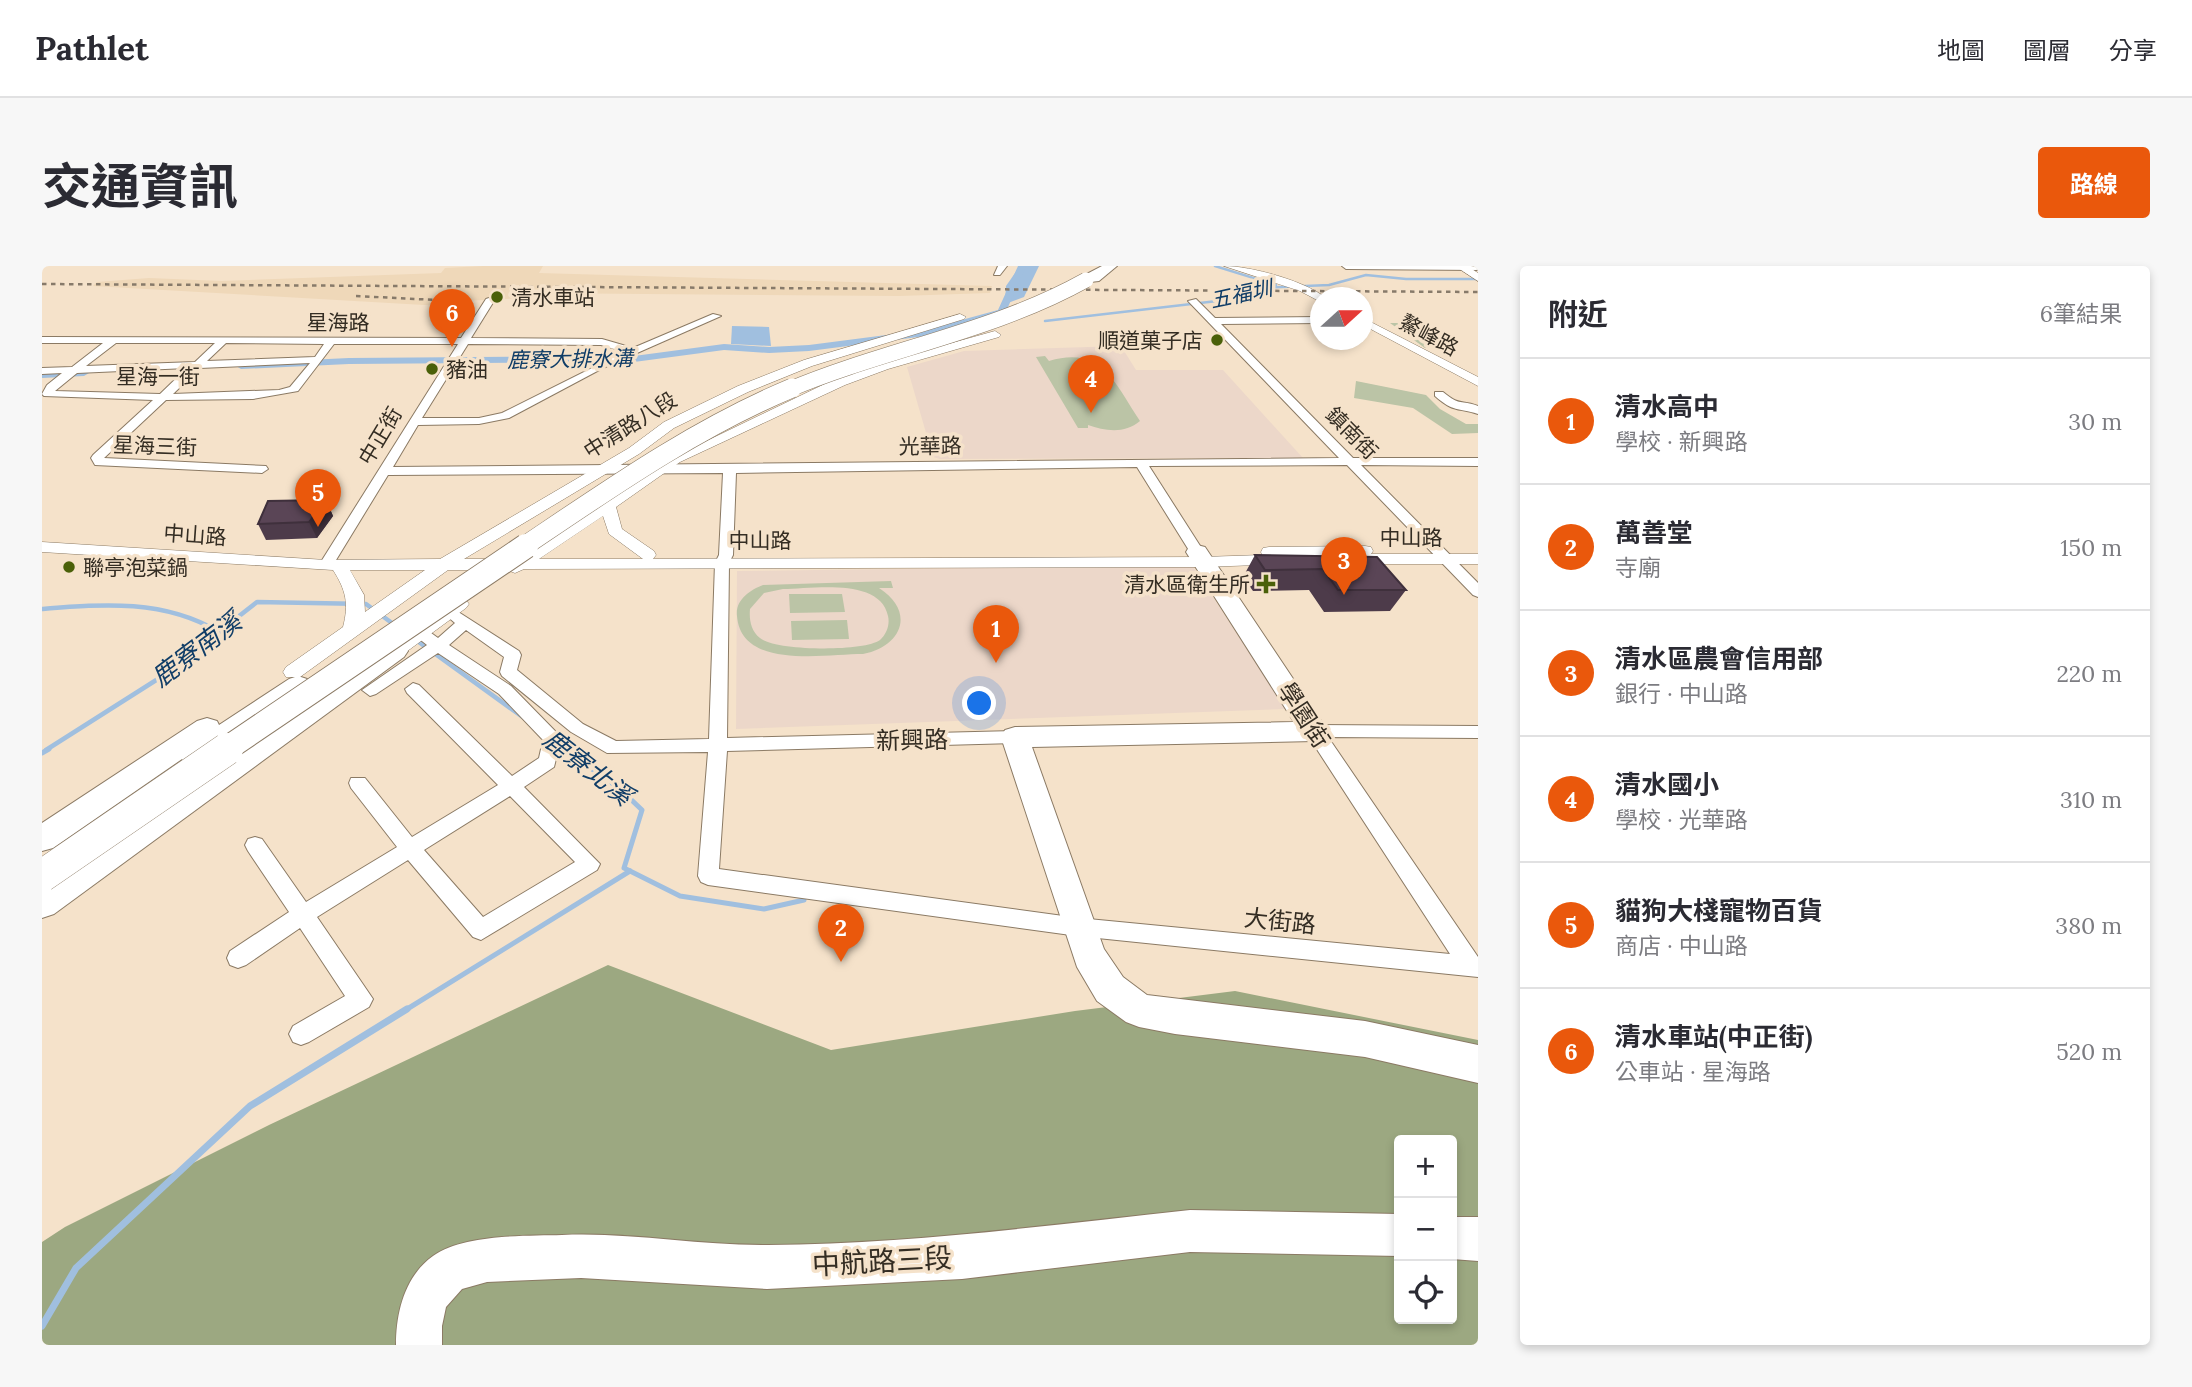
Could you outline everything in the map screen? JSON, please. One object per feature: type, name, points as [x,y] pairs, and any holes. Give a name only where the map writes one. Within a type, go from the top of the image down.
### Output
[{"type":"main road","points":[[42,876],[523,547],[672,451],[753,406],[836,370],[1059,296],[1083,272],[1100,266]]},
{"type":"main road","points":[[1083,272],[1094,278],[1110,266]]},
{"type":"main road","points":[[634,450],[786,377],[920,331],[1018,311]]},
{"type":"main road","points":[[677,458],[720,431],[831,379],[884,359],[984,331],[1018,311]]},
{"type":"main road","points":[[42,858],[455,580],[657,449],[746,401],[802,377],[874,351],[1018,311]]},
{"type":"main road","name":"學園街","points":[[1200,557],[1314,731]]},
{"type":"main road","points":[[42,904],[395,651]]},
{"type":"main road","points":[[42,839],[293,672]]},
{"type":"main road","name":"新興路","points":[[1015,737],[1314,731]]},
{"type":"main road","points":[[1015,737],[1089,956],[1110,989],[1139,1010],[1175,1017],[1365,1040],[1478,1065]]},
{"type":"main road","name":"中航路三段","points":[[419,1345],[419,1326],[426,1296],[449,1271],[487,1260],[580,1256],[768,1267],[962,1257],[1190,1231],[1394,1235]]},
{"type":"main road","points":[[1457,1238],[1478,1239]]},
{"type":"street","points":[[1229,266],[1310,292]]},
{"type":"street","points":[[1346,266],[1478,267]]},
{"type":"street","points":[[1461,267],[1478,278]]},
{"type":"street","name":"中正街","points":[[333,561],[412,422],[489,301]]},
{"type":"street","name":"鎮南街","points":[[1194,302],[1478,592]]},
{"type":"street","points":[[412,422],[479,421],[505,416],[632,351],[716,316]]},
{"type":"street","points":[[960,317],[995,335]]},
{"type":"street","name":"中清路八段","points":[[293,672],[461,553],[634,450],[669,425],[743,389],[846,349],[960,317]]},
{"type":"street","points":[[1212,321],[1310,320]]},
{"type":"street","name":"鰲峰路","points":[[1373,326],[1478,382]]},
{"type":"street","points":[[395,651],[449,611],[677,458],[695,452],[840,382],[896,362],[995,335]]},
{"type":"street","name":"星海路","points":[[42,340],[602,342],[632,351]]},
{"type":"street","name":"星海一街","points":[[114,340],[51,387],[48,394],[161,396],[282,393],[294,389],[330,342]]},
{"type":"street","name":"星海三街","points":[[224,340],[97,458],[99,462],[262,469]]},
{"type":"street","points":[[42,371],[316,360]]},
{"type":"street","points":[[1439,394],[1453,406],[1471,407],[1478,411]]},
{"type":"street","name":"光華路","points":[[383,471],[1478,462]]},
{"type":"street","name":"學園街","points":[[1141,463],[1200,557]]},
{"type":"street","points":[[718,745],[730,468]]},
{"type":"street","points":[[607,504],[615,531],[648,555]]},
{"type":"street","name":"中山路","points":[[42,534],[333,561],[461,553],[524,560],[1268,559],[1444,555],[1478,550]]},
{"type":"street","name":"中山路","points":[[42,547],[443,565],[648,555],[724,559]]},
{"type":"street","name":"中山路","points":[[1444,555],[1478,559]]},
{"type":"street","points":[[333,561],[356,591],[358,606],[352,628]]},
{"type":"street","points":[[443,565],[430,590],[441,608],[449,611]]},
{"type":"street","name":"新興路","points":[[449,611],[513,655],[508,672],[577,728],[613,748],[1015,737]]},
{"type":"street","points":[[370,690],[439,645],[466,622]]},
{"type":"street","points":[[238,958],[302,913],[411,850],[547,762],[552,739],[505,690],[421,634]]},
{"type":"street","points":[[358,783],[411,850],[481,930],[590,864],[413,689]]},
{"type":"street","name":"學園街","points":[[1314,731],[1474,966]]},
{"type":"street","name":"新興路","points":[[1314,731],[1478,732]]},
{"type":"street","name":"大街路","points":[[718,745],[708,876],[1078,927],[1474,966]]},
{"type":"street","points":[[255,845],[361,999],[301,1034]]},
{"type":"shaded area","points":[[543,266],[539,273],[992,286],[990,293],[899,296],[527,293],[525,298],[462,301],[459,307],[93,286],[97,282],[149,278],[222,281],[441,273],[445,268]]},
{"type":"shaded area","points":[[1121,346],[1136,370],[1223,370],[1303,458],[933,457],[907,367],[964,351]]},
{"type":"shaded area","points":[[1192,565],[1286,709],[736,729],[737,571]]},
{"type":"green space","points":[[1390,323],[1420,323],[1457,348],[1425,348]]},
{"type":"green space","points":[[1045,356],[1049,361],[1067,357],[1082,358],[1094,363],[1114,382],[1140,421],[1121,430],[1088,425],[1088,428],[1078,428],[1036,357]]},
{"type":"green space","points":[[1356,381],[1426,395],[1440,409],[1466,424],[1478,424],[1478,433],[1452,434],[1413,408],[1354,398]]},
{"type":"green space","points":[[891,581],[893,588],[879,588],[891,597],[898,607],[900,627],[887,644],[863,654],[807,656],[769,652],[753,645],[742,633],[737,616],[741,600],[763,585]],"holes":[[[843,588],[872,595],[882,604],[888,616],[886,632],[880,640],[857,647],[800,648],[769,642],[754,632],[750,609],[764,593],[783,589]]]},
{"type":"green space","points":[[789,594],[842,594],[845,612],[790,613]]},
{"type":"green space","points":[[847,620],[849,639],[792,640],[791,621]]},
{"type":"green space","points":[[608,965],[831,1050],[1075,1011],[1235,991],[1478,1040],[1478,1345],[42,1345],[42,1242],[65,1227],[269,1125]]},
{"type":"water","points":[[1020,266],[1039,266],[1024,297],[1005,304],[1006,286]]},
{"type":"water","points":[[732,326],[769,327],[771,346],[731,344]]},
{"type":"building","points":[[326,500],[309,522],[258,524],[268,501]]},
{"type":"building","points":[[1255,555],[1377,557],[1406,590],[1338,590],[1323,569],[1265,570]]},
{"type":"waterway","name":"鹿寮大排水溝","points":[[241,366],[349,361],[634,359],[724,347],[769,350],[809,348],[926,333],[1002,312],[1022,266]]},
{"type":"waterway","points":[[1215,266],[1276,285]]},
{"type":"waterway","name":"五福圳","points":[[1045,321],[1243,298],[1265,293],[1259,288],[1329,285],[1366,275],[1406,279],[1478,279]]},
{"type":"waterway","name":"鹿寮大排水溝","points":[[42,375],[84,373]]},
{"type":"waterway","name":"鹿寮南溪","points":[[219,632],[257,602],[366,604],[396,626]]},
{"type":"waterway","points":[[42,609],[133,606],[177,614],[219,632]]},
{"type":"waterway","name":"鹿寮南溪","points":[[46,750],[161,677],[219,632]]},
{"type":"waterway","name":"鹿寮北溪","points":[[416,640],[524,718]]},
{"type":"waterway","name":"鹿寮北溪","points":[[554,741],[567,750]]},
{"type":"waterway","name":"鹿寮南溪","points":[[42,753],[49,749]]},
{"type":"waterway","name":"鹿寮北溪","points":[[564,749],[620,789],[642,810],[624,868],[630,871]]},
{"type":"waterway","points":[[404,1011],[630,871]]},
{"type":"waterway","name":"鹿寮北溪","points":[[630,871],[680,896],[764,909],[804,900]]},
{"type":"waterway","points":[[42,1326],[76,1268],[250,1106],[407,1009]]},
{"type":"railway","points":[[42,284],[1478,292]]},
{"type":"railway","points":[[356,296],[436,300]]},
{"type":"place","name":"清水車站","points":[[497,297]]},
{"type":"place","name":"順道菓子店","points":[[1217,340]]},
{"type":"place","name":"清水車站(中正街)","points":[[452,347]]},
{"type":"place","name":"豬油","points":[[432,369]]},
{"type":"place","name":"清水國小","points":[[1091,413]]},
{"type":"place","name":"貓狗大棧寵物百貨","points":[[318,527]]},
{"type":"place","name":"聯亭泡菜鍋","points":[[69,567]]},
{"type":"place","name":"清水區衛生所","points":[[1266,584]]},
{"type":"place","name":"清水區農會信用部","points":[[1344,595]]},
{"type":"place","name":"清水高中","points":[[996,663]]},
{"type":"place","name":"萬善堂","points":[[841,962]]}]
